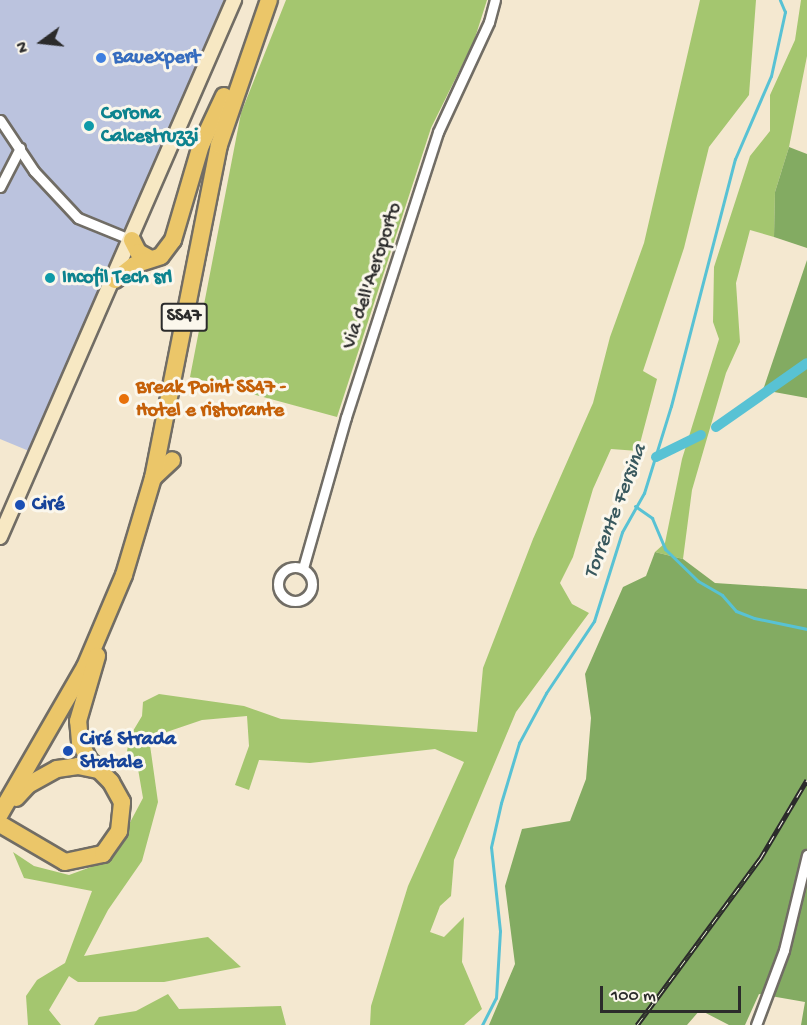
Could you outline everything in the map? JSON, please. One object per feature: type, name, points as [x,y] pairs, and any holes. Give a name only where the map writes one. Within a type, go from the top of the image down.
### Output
[{"type":"highway","name":"SS47","points":[[0,813],[79,670],[119,572],[142,494],[224,96],[262,0]]},
{"type":"highway","name":"SS47","points":[[0,813],[101,634],[124,575],[153,478],[219,145],[269,0]]},
{"type":"highway","points":[[115,280],[149,258],[161,256],[173,240],[201,145],[224,96]]},
{"type":"highway","points":[[132,240],[138,252],[149,258]]},
{"type":"highway","points":[[174,372],[184,391]]},
{"type":"highway","points":[[153,478],[172,460]]},
{"type":"highway","points":[[98,770],[78,766],[57,769],[28,785],[0,813],[51,856],[65,862],[103,854],[119,831],[122,802],[111,783],[98,770],[80,742],[78,720],[101,634]]},
{"type":"main road","points":[[0,537],[115,280],[234,0]]},
{"type":"street","name":"Via dell'Aeroporto","points":[[303,568],[346,417],[438,132],[489,22],[495,0]]},
{"type":"street","points":[[0,120],[34,171],[78,218],[132,240]]},
{"type":"street","points":[[0,187],[20,148]]},
{"type":"street","points":[[756,1025],[784,950],[807,855]]},
{"type":"shaded area","points":[[0,0],[224,0],[29,451],[0,439]]},
{"type":"green space","points":[[286,0],[487,0],[474,41],[431,128],[337,417],[190,377],[241,113]]},
{"type":"green space","points":[[700,0],[756,0],[749,95],[709,147],[684,248],[643,371],[657,379],[638,451],[611,449],[593,489],[573,557],[560,583],[572,604],[589,613],[516,712],[454,860],[451,896],[440,906],[430,932],[444,937],[464,917],[462,962],[482,1009],[464,1025],[370,1025],[371,1006],[408,886],[464,762],[435,749],[310,763],[259,760],[249,790],[235,785],[249,746],[247,716],[202,720],[149,738],[158,802],[142,861],[108,910],[84,956],[208,937],[241,967],[164,982],[78,982],[69,976],[49,1010],[61,1025],[28,1025],[26,996],[37,980],[65,963],[92,891],[24,878],[13,852],[34,866],[69,875],[110,860],[143,798],[138,769],[127,751],[130,736],[142,716],[143,702],[159,694],[244,706],[281,719],[477,732],[483,668],[533,539],[593,403],[610,337],[644,243]]},
{"type":"green space","points":[[801,0],[807,0],[807,56],[789,147],[775,192],[774,237],[750,230],[736,283],[740,342],[726,373],[692,490],[683,559],[655,552],[665,543],[682,459],[719,339],[713,322],[714,267],[750,156],[770,131],[770,95],[795,40]]},
{"type":"green space","points":[[789,147],[807,154],[807,248],[774,237],[775,192]]},
{"type":"green space","points":[[807,260],[807,398],[763,390]]},
{"type":"green space","points":[[655,552],[683,559],[715,583],[807,589],[807,1025],[801,1025],[805,1002],[759,994],[745,1025],[729,1025],[700,1010],[687,1025],[489,1025],[515,964],[505,886],[522,829],[570,821],[586,779],[591,718],[585,674],[623,587],[646,576]]},
{"type":"green space","points":[[168,994],[179,1009],[281,1006],[286,1025],[94,1025],[99,1017],[136,1011]]},
{"type":"waterway","name":"Torrente Fersina","points":[[482,1025],[496,998],[500,931],[491,847],[501,803],[519,743],[546,693],[594,621],[622,532],[644,493],[671,406],[735,159],[771,76],[785,12],[780,0]]},
{"type":"waterway","points":[[716,427],[807,363]]},
{"type":"waterway","points":[[656,457],[701,435]]},
{"type":"waterway","points":[[635,506],[652,518],[665,549],[698,581],[722,595],[736,611],[754,618],[807,629]]},
{"type":"railway","points":[[637,1025],[760,859],[807,780]]},
{"type":"place","name":"Bauexpert","points":[[101,58]]},
{"type":"place","name":"Corona Calcestruzzi","points":[[89,126]]},
{"type":"place","name":"Incofil Tech srl","points":[[50,278]]},
{"type":"place","name":"Break Point SS47 - Hotel e ristorante","points":[[124,399]]},
{"type":"place","name":"Ciré","points":[[20,505]]},
{"type":"place","name":"Ciré Strada Statale","points":[[68,751]]}]
